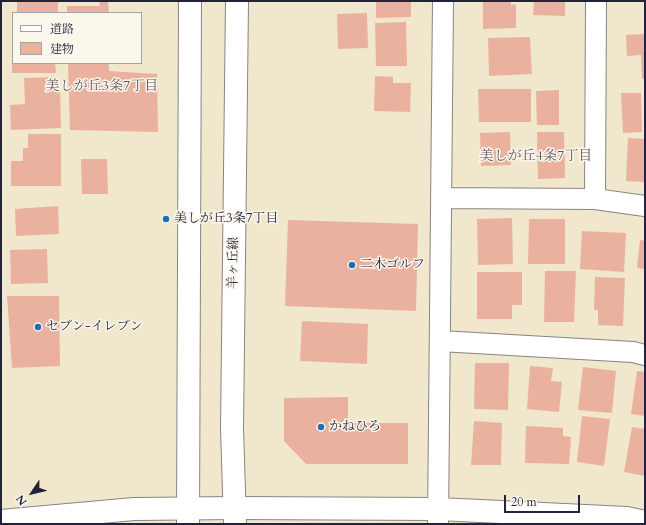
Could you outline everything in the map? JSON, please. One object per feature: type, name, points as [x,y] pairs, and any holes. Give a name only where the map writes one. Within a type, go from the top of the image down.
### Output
[{"type":"main road","points":[[188,517],[190,1]]},
{"type":"main road","name":"羊ヶ丘線","points":[[235,516],[232,428],[237,1]]},
{"type":"main road","points":[[1,521],[127,510],[188,517],[438,516],[627,518],[645,522]]},
{"type":"street","points":[[438,516],[443,1]]},
{"type":"street","points":[[595,199],[596,1]]},
{"type":"street","points":[[442,198],[595,199],[645,206]]},
{"type":"street","points":[[440,341],[633,352],[645,354]]},
{"type":"building","points":[[17,1],[58,1],[58,12],[17,12]]},
{"type":"building","points":[[99,1],[108,1],[109,12],[67,12],[67,6],[100,6]]},
{"type":"building","points":[[376,1],[411,1],[411,17],[376,18]]},
{"type":"building","points":[[483,1],[511,1],[511,5],[516,4],[516,28],[483,29]]},
{"type":"building","points":[[534,1],[565,1],[565,16],[533,15]]},
{"type":"building","points":[[367,13],[368,48],[338,49],[337,14]]},
{"type":"building","points":[[406,22],[407,66],[376,66],[375,23]]},
{"type":"building","points":[[645,34],[645,79],[642,79],[641,55],[627,56],[626,35]]},
{"type":"building","points":[[530,37],[532,74],[489,76],[488,38]]},
{"type":"building","points":[[12,64],[55,64],[56,73],[12,73]]},
{"type":"building","points":[[68,64],[109,64],[109,71],[157,74],[158,132],[70,130]]},
{"type":"building","points":[[375,76],[393,77],[393,83],[411,83],[410,112],[374,111]]},
{"type":"building","points":[[52,77],[52,88],[60,88],[61,128],[11,130],[10,105],[25,104],[24,78]]},
{"type":"building","points":[[478,89],[531,89],[531,122],[479,122]]},
{"type":"building","points":[[559,90],[559,125],[537,125],[536,91]]},
{"type":"building","points":[[621,93],[641,93],[642,132],[623,133]]},
{"type":"building","points":[[510,132],[511,165],[481,166],[480,133]]},
{"type":"building","points":[[537,132],[564,132],[565,178],[538,179]]},
{"type":"building","points":[[28,134],[61,134],[61,186],[11,186],[11,161],[23,161],[23,148],[28,148]]},
{"type":"building","points":[[628,138],[645,139],[645,182],[626,181]]},
{"type":"building","points":[[81,159],[107,159],[108,194],[82,194]]},
{"type":"building","points":[[58,206],[59,234],[16,236],[15,209]]},
{"type":"building","points":[[512,218],[513,264],[478,265],[477,219]]},
{"type":"building","points":[[529,219],[565,219],[565,264],[528,264]]},
{"type":"building","name":"二木ゴルフ","points":[[288,220],[418,224],[416,311],[285,306]]},
{"type":"building","points":[[582,231],[626,233],[624,272],[580,269]]},
{"type":"building","points":[[640,240],[645,241],[645,269],[637,268]]},
{"type":"building","points":[[47,249],[48,283],[11,284],[10,250]]},
{"type":"building","points":[[545,271],[576,271],[574,322],[544,322]]},
{"type":"building","points":[[477,272],[522,272],[522,305],[512,305],[512,319],[477,319]]},
{"type":"building","points":[[595,277],[625,278],[623,326],[598,325],[598,310],[594,310]]},
{"type":"building","points":[[7,296],[59,296],[60,366],[12,368]]},
{"type":"building","points":[[302,321],[368,324],[367,364],[300,361]]},
{"type":"building","points":[[475,363],[509,363],[508,410],[474,409]]},
{"type":"building","points":[[530,366],[553,368],[551,381],[562,382],[559,412],[527,409]]},
{"type":"building","points":[[583,367],[616,371],[612,413],[578,410]]},
{"type":"building","points":[[637,371],[645,372],[645,416],[631,414]]},
{"type":"building","points":[[348,397],[348,423],[408,423],[408,464],[306,464],[284,441],[284,398]]},
{"type":"building","points":[[582,416],[610,419],[604,466],[577,462]]},
{"type":"building","points":[[474,421],[502,423],[501,465],[471,465]]},
{"type":"building","points":[[526,426],[563,428],[563,436],[571,437],[569,464],[525,463]]},
{"type":"building","points":[[632,427],[645,429],[645,476],[624,472]]},
{"type":"place","name":"美しが丘3条7丁目","points":[[166,219]]},
{"type":"place","name":"二木ゴルフ","points":[[352,265]]},
{"type":"place","name":"セブン-イレブン","points":[[38,327]]},
{"type":"place","name":"かねひろ","points":[[321,427]]},
{"type":"district","name":"美しが丘3条7丁目","points":[[102,87]]},
{"type":"district","name":"美しが丘4条7丁目","points":[[536,157]]}]
